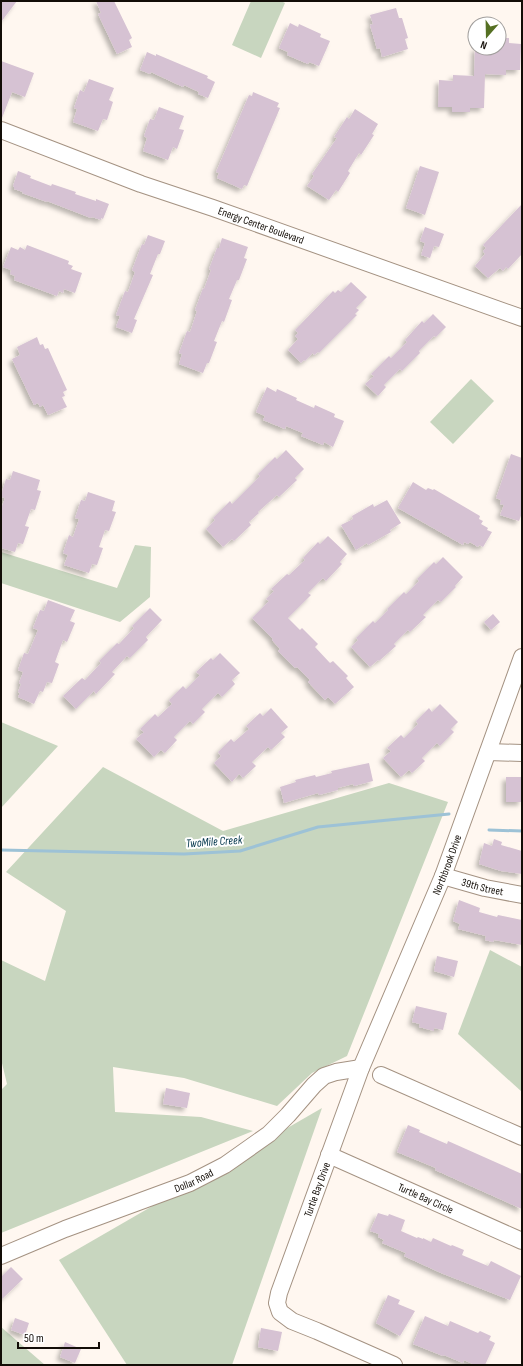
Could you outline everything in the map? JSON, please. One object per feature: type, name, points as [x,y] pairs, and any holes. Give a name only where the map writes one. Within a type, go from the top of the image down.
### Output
[{"type":"street","name":"Energy Center Boulevard","points":[[1,130],[141,184],[213,208],[522,318]]},
{"type":"street","name":"Northbrook Drive","points":[[361,1068],[443,876],[522,657]]},
{"type":"street","points":[[488,752],[522,753]]},
{"type":"street","name":"39th Street","points":[[443,876],[485,888],[522,895]]},
{"type":"street","name":"Turtle Bay Drive","points":[[361,1068],[279,1293],[278,1303],[280,1312],[292,1321],[394,1365]]},
{"type":"street","name":"Dollar Road","points":[[1,1256],[65,1229],[190,1183],[226,1165],[269,1134],[324,1076],[336,1072],[361,1068]]},
{"type":"street","points":[[381,1075],[522,1137]]},
{"type":"street","name":"Turtle Bay Circle","points":[[329,1155],[522,1240]]},
{"type":"green space","points":[[251,1],[281,1],[285,3],[261,58],[232,45]]},
{"type":"green space","points":[[471,379],[494,401],[453,444],[430,422]]},
{"type":"green space","points":[[135,545],[151,547],[150,597],[120,622],[1,583],[1,552],[117,588]]},
{"type":"green space","points":[[1,722],[58,746],[1,808]]},
{"type":"green space","points":[[103,767],[223,831],[389,783],[448,802],[347,1056],[312,1073],[277,1106],[184,1078],[113,1067],[115,1112],[201,1117],[253,1131],[1,1233],[1,1090],[7,1084],[1,1059],[1,960],[45,981],[66,911],[6,872]]},
{"type":"green space","points":[[490,950],[522,967],[522,1092],[458,1034]]},
{"type":"green space","points":[[322,1108],[232,1365],[127,1365],[59,1260]]},
{"type":"green space","points":[[1,1327],[45,1365],[1,1365]]},
{"type":"building","points":[[1,1],[17,1],[1,22]]},
{"type":"building","points":[[96,1],[114,1],[132,38],[129,40],[132,47],[117,54],[98,14],[101,13]]},
{"type":"building","points":[[396,8],[399,18],[402,18],[408,38],[405,39],[408,49],[382,57],[380,48],[377,49],[370,25],[373,24],[370,15]]},
{"type":"building","points":[[290,23],[298,27],[299,24],[321,34],[320,37],[330,41],[319,66],[309,62],[308,64],[287,55],[288,52],[279,48]]},
{"type":"building","points":[[507,38],[509,38],[509,43],[521,44],[520,70],[506,70],[506,75],[485,74],[484,108],[470,108],[470,112],[452,112],[452,107],[438,107],[439,80],[453,81],[453,75],[474,76],[475,56],[507,56]]},
{"type":"building","points":[[147,52],[156,56],[156,54],[208,76],[207,78],[215,82],[208,98],[198,94],[199,92],[184,85],[183,87],[151,72],[150,74],[140,70]]},
{"type":"building","points":[[1,61],[34,73],[25,97],[12,92],[2,118],[1,118]]},
{"type":"building","points":[[89,79],[114,88],[109,100],[113,102],[107,120],[103,119],[98,131],[73,122],[77,109],[74,108],[80,90],[84,92]]},
{"type":"building","points":[[253,92],[279,103],[277,107],[280,108],[247,186],[244,185],[242,189],[217,178],[219,173],[216,172],[249,95],[252,96]]},
{"type":"building","points":[[159,107],[184,116],[179,129],[184,130],[177,149],[173,147],[168,160],[143,151],[147,138],[144,136],[150,119],[154,120]]},
{"type":"building","points":[[355,109],[378,124],[372,134],[374,135],[361,155],[359,153],[348,171],[350,173],[338,192],[336,190],[329,200],[307,186],[314,176],[312,174],[337,138],[334,137],[347,117],[349,119]]},
{"type":"building","points":[[420,166],[439,172],[425,215],[406,208]]},
{"type":"building","points":[[18,171],[31,176],[30,178],[51,186],[52,184],[76,192],[75,194],[109,204],[103,219],[91,218],[14,189],[13,186]]},
{"type":"building","points":[[522,204],[522,254],[508,269],[506,267],[503,271],[500,268],[488,278],[475,266],[485,254],[483,251],[486,248],[483,245]]},
{"type":"building","points":[[425,227],[444,234],[439,247],[434,246],[430,258],[421,255],[425,243],[420,241]]},
{"type":"building","points":[[148,235],[165,241],[150,274],[153,275],[134,319],[137,320],[132,333],[116,327],[120,316],[116,315],[125,291],[128,292],[135,272],[132,270],[142,244],[144,245]]},
{"type":"building","points":[[222,238],[248,247],[244,258],[247,259],[239,280],[237,280],[229,299],[232,300],[224,322],[222,321],[214,341],[217,342],[209,363],[207,363],[203,373],[179,364],[182,354],[179,353],[187,331],[190,332],[197,311],[195,310],[211,270],[209,269]]},
{"type":"building","points":[[27,245],[69,261],[68,264],[73,266],[71,269],[82,273],[75,293],[64,289],[63,293],[59,291],[57,296],[14,280],[15,276],[10,274],[11,270],[3,267],[11,247],[18,250],[20,247],[25,250]]},
{"type":"building","points":[[351,282],[367,297],[356,308],[359,310],[355,314],[357,315],[319,353],[318,352],[314,355],[313,353],[301,363],[288,350],[298,339],[295,336],[298,333],[295,330],[333,291],[335,293],[338,290],[341,292]]},
{"type":"building","points":[[433,314],[446,327],[436,337],[434,336],[419,351],[420,353],[402,371],[400,369],[384,385],[386,387],[378,396],[365,384],[374,376],[371,374],[389,356],[391,358],[407,342],[405,340],[422,321],[424,323]]},
{"type":"building","points":[[37,337],[40,345],[43,344],[45,349],[48,348],[67,390],[63,392],[65,396],[62,397],[67,407],[48,415],[43,405],[40,407],[38,403],[34,405],[12,359],[20,355],[17,347]]},
{"type":"building","points":[[267,387],[276,392],[277,389],[314,408],[315,405],[335,414],[334,417],[344,421],[333,447],[324,442],[323,445],[301,436],[303,433],[286,426],[285,429],[263,420],[265,416],[256,412]]},
{"type":"building","points":[[286,450],[304,469],[295,478],[297,480],[279,497],[277,495],[258,512],[259,513],[249,522],[251,525],[234,541],[232,539],[223,547],[206,529],[215,520],[213,518],[230,501],[232,504],[260,476],[258,474],[275,457],[277,459]]},
{"type":"building","points":[[511,454],[522,458],[522,513],[519,521],[500,515],[504,505],[500,504],[501,500],[496,498]]},
{"type":"building","points":[[13,471],[40,480],[37,490],[41,491],[35,510],[31,509],[25,526],[29,527],[23,544],[18,543],[15,552],[1,548],[1,509],[5,498],[1,497],[1,495],[6,479],[10,480]]},
{"type":"building","points":[[413,482],[426,490],[428,488],[434,489],[480,516],[479,519],[483,521],[481,524],[488,528],[487,530],[492,532],[483,547],[479,545],[478,547],[470,542],[468,544],[464,542],[463,545],[398,508]]},
{"type":"building","points":[[88,492],[115,501],[112,511],[116,512],[109,531],[105,530],[99,547],[103,548],[97,565],[92,564],[89,573],[64,565],[68,555],[63,553],[69,535],[73,537],[79,519],[75,518],[81,500],[85,501]]},
{"type":"building","points":[[387,500],[401,523],[390,530],[391,532],[356,550],[341,525],[353,519],[352,516],[373,504],[374,507]]},
{"type":"building","points":[[328,536],[347,554],[340,562],[342,564],[326,581],[323,578],[308,593],[311,595],[288,618],[300,630],[302,628],[318,644],[315,647],[330,663],[333,661],[348,676],[346,678],[354,687],[335,704],[328,697],[325,700],[308,682],[310,680],[278,651],[280,649],[272,640],[273,639],[252,618],[269,601],[266,599],[274,591],[271,589],[305,560],[303,558],[318,542],[320,544]]},
{"type":"building","points":[[443,557],[463,577],[455,586],[456,587],[441,602],[438,600],[423,615],[426,617],[410,632],[408,630],[394,644],[396,646],[370,667],[351,647],[358,640],[356,638],[373,621],[375,623],[404,592],[406,594],[419,581],[417,579],[434,562],[436,564]]},
{"type":"building","points":[[48,600],[75,610],[70,621],[75,623],[67,642],[63,640],[55,662],[59,664],[52,683],[47,682],[43,692],[40,691],[34,704],[18,697],[21,684],[19,683],[23,672],[18,670],[24,653],[28,654],[38,630],[33,628],[40,610],[44,611]]},
{"type":"building","points":[[150,608],[162,620],[146,637],[148,640],[130,658],[127,656],[112,672],[115,674],[96,694],[94,691],[76,709],[63,696],[82,678],[85,680],[101,663],[99,661],[117,643],[119,644],[134,628],[132,626]]},
{"type":"building","points":[[493,614],[500,622],[491,630],[484,622]]},
{"type":"building","points":[[220,653],[240,673],[232,680],[235,684],[222,697],[218,693],[202,709],[205,712],[193,724],[190,721],[174,737],[177,740],[165,753],[161,750],[154,757],[136,739],[144,732],[140,729],[155,714],[158,717],[172,704],[169,700],[183,686],[186,689],[200,675],[196,672],[211,658],[213,660]]},
{"type":"building","points":[[440,704],[458,722],[451,729],[454,732],[440,746],[437,743],[422,758],[425,761],[412,773],[409,770],[401,777],[383,758],[391,751],[387,748],[401,735],[404,738],[418,724],[416,721],[429,708],[432,712]]},
{"type":"building","points":[[271,708],[288,727],[281,733],[285,737],[271,750],[268,747],[252,762],[256,766],[243,778],[239,774],[232,782],[214,763],[221,756],[218,752],[231,739],[234,742],[249,729],[246,726],[260,713],[263,716]]},
{"type":"building","points":[[369,763],[373,781],[354,786],[353,784],[338,788],[338,790],[319,795],[318,793],[284,803],[280,787],[296,782],[295,780],[315,775],[316,777],[332,773],[331,771]]},
{"type":"building","points":[[506,777],[522,777],[522,802],[506,802]]},
{"type":"building","points":[[494,839],[502,842],[501,845],[522,851],[522,874],[501,871],[479,864],[484,843],[492,846]]},
{"type":"building","points":[[459,900],[480,908],[479,912],[497,917],[498,915],[522,920],[522,945],[494,940],[493,942],[485,940],[486,936],[458,929],[460,924],[453,921]]},
{"type":"building","points":[[437,956],[458,961],[454,977],[434,971]]},
{"type":"building","points":[[416,1006],[447,1013],[443,1030],[434,1028],[434,1031],[419,1027],[420,1024],[412,1022]]},
{"type":"building","points":[[166,1088],[190,1093],[187,1108],[163,1104]]},
{"type":"building","points":[[408,1125],[420,1130],[419,1132],[447,1144],[448,1141],[522,1174],[522,1209],[435,1170],[436,1168],[397,1152]]},
{"type":"building","points":[[378,1213],[388,1216],[389,1214],[405,1220],[401,1231],[431,1242],[433,1238],[451,1246],[452,1245],[464,1250],[462,1255],[488,1266],[491,1261],[521,1276],[510,1300],[441,1273],[404,1256],[406,1253],[382,1243],[384,1240],[378,1237],[379,1234],[370,1231]]},
{"type":"building","points":[[11,1267],[23,1279],[1,1300],[1,1277]]},
{"type":"building","points":[[388,1295],[400,1300],[398,1304],[415,1311],[400,1336],[376,1323]]},
{"type":"building","points":[[425,1316],[448,1326],[450,1321],[478,1333],[480,1331],[491,1336],[489,1340],[495,1343],[485,1365],[475,1365],[464,1360],[463,1363],[413,1344]]},
{"type":"building","points":[[15,1318],[29,1323],[25,1335],[11,1330]]},
{"type":"building","points":[[261,1328],[282,1332],[278,1351],[258,1347]]},
{"type":"building","points":[[65,1342],[81,1349],[75,1363],[60,1357]]},
{"type":"waterway","name":"TwoMile Creek","points":[[1,850],[184,854],[240,851],[318,827],[449,814]]},
{"type":"waterway","points":[[489,830],[522,831]]}]
